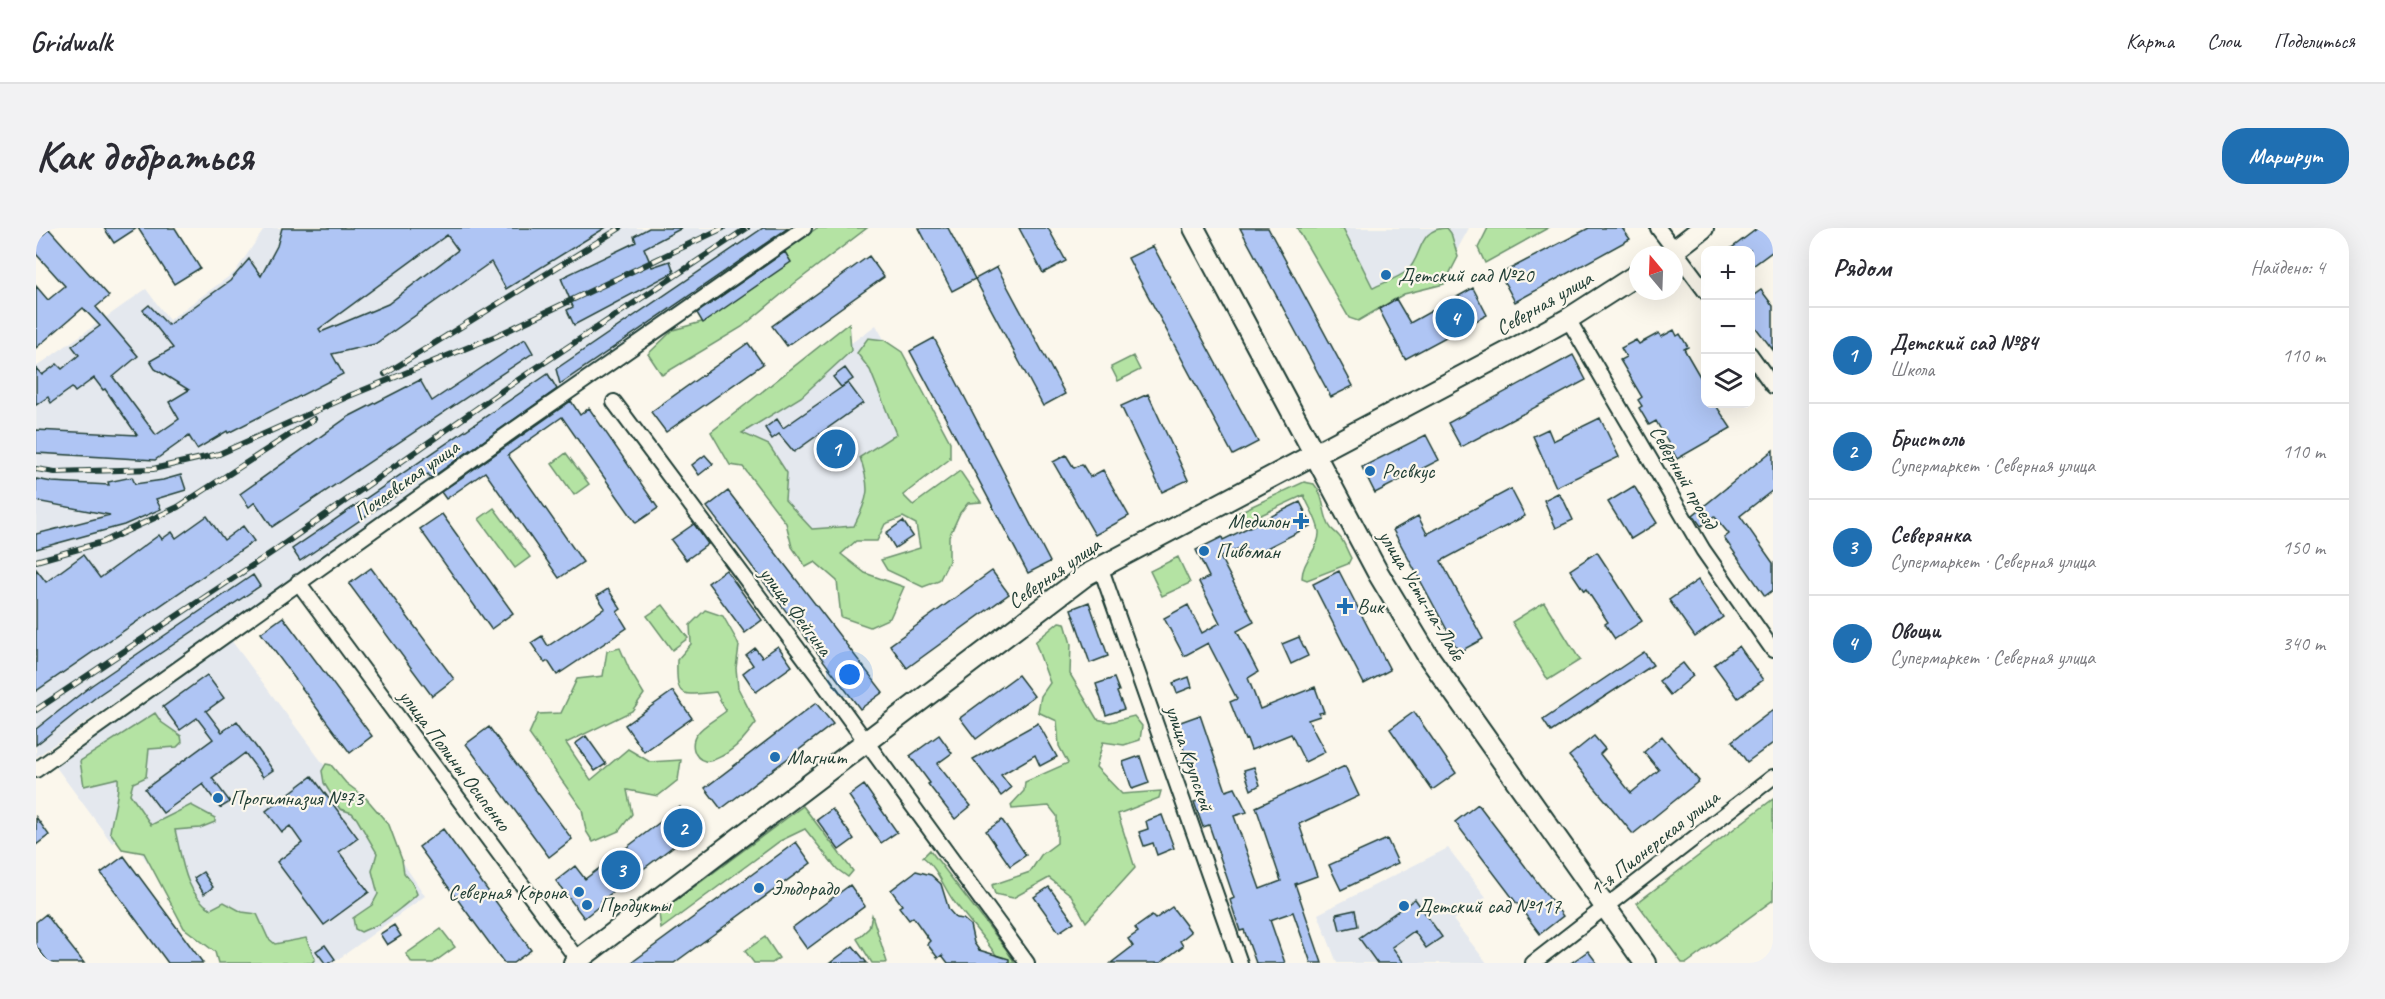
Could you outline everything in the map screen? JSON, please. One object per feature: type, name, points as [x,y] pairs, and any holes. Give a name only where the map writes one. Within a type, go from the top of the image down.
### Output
[{"type":"street","name":"Почаевская улица","points":[[36,770],[298,582],[804,228]]},
{"type":"street","name":"улица Усти-на-Лабе","points":[[1194,228],[1378,573],[1426,653],[1645,963]]},
{"type":"street","points":[[1658,228],[1668,246]]},
{"type":"street","points":[[1681,246],[1703,228]]},
{"type":"street","points":[[1683,266],[1701,286]]},
{"type":"street","name":"Северная улица","points":[[577,962],[1100,566],[1316,455],[1568,319],[1629,280]]},
{"type":"street","name":"Северный проезд","points":[[1568,319],[1703,550],[1773,650]]},
{"type":"street","points":[[1755,361],[1773,386]]},
{"type":"street","name":"улица Фейгина","points":[[614,402],[824,684],[1027,963]]},
{"type":"street","name":"улица Крупской","points":[[1100,566],[1240,963]]},
{"type":"street","name":"улица Полины Осипенко","points":[[298,582],[577,962]]},
{"type":"street","name":"1-я Пионерская улица","points":[[1533,963],[1773,777]]},
{"type":"shaded area","points":[[265,228],[799,228],[36,757],[36,367],[146,289],[169,320],[235,272]]},
{"type":"shaded area","name":"Детский сад №20","points":[[1305,228],[1469,228],[1445,272],[1379,309]]},
{"type":"shaded area","points":[[876,325],[950,459],[815,562],[721,438]]},
{"type":"shaded area","name":"Прогимназия №73","points":[[231,640],[342,789],[362,801],[425,896],[333,963],[236,963],[187,916],[127,834],[112,843],[56,767]]},
{"type":"shaded area","name":"Детский сад №117","points":[[1448,848],[1486,897],[1453,920],[1487,963],[1337,963],[1318,914]]},
{"type":"green space","points":[[817,228],[867,228],[742,327],[662,375],[648,354],[673,330],[705,321],[772,260]]},
{"type":"green space","name":"Детский сад №20","points":[[1297,228],[1343,228],[1373,288],[1407,271],[1425,238],[1437,229],[1447,228],[1451,233],[1458,257],[1444,284],[1404,294],[1358,321],[1349,318]]},
{"type":"green space","points":[[1488,228],[1548,228],[1485,263],[1478,248]]},
{"type":"green space","points":[[849,323],[851,351],[801,397],[742,433],[769,445],[787,473],[785,500],[812,529],[854,526],[867,492],[866,477],[860,457],[896,434],[870,370],[857,353],[868,338],[884,340],[902,352],[950,442],[950,459],[903,495],[913,505],[960,471],[981,502],[968,503],[960,513],[949,537],[949,561],[939,581],[923,587],[887,570],[881,560],[920,548],[916,524],[903,517],[885,524],[877,541],[856,541],[841,554],[865,573],[904,587],[890,618],[870,627],[841,617],[837,581],[815,562],[806,567],[792,547],[786,523],[743,467],[730,465],[711,432]]},
{"type":"green space","points":[[1133,356],[1140,370],[1118,381],[1111,367]]},
{"type":"green space","points":[[566,453],[589,484],[574,495],[552,464]]},
{"type":"green space","points":[[1304,482],[1314,484],[1318,489],[1329,525],[1341,538],[1351,558],[1348,564],[1307,580],[1302,578],[1303,572],[1317,544],[1319,532],[1304,495],[1238,524],[1237,513]]},
{"type":"green space","points":[[494,508],[530,557],[515,568],[479,519]]},
{"type":"green space","points":[[1178,557],[1190,583],[1162,596],[1150,571]]},
{"type":"green space","points":[[1544,602],[1580,660],[1548,680],[1512,622]]},
{"type":"green space","points":[[663,605],[688,638],[672,650],[647,616]]},
{"type":"green space","points":[[705,610],[723,616],[736,639],[739,646],[736,668],[738,688],[756,723],[732,749],[711,761],[701,759],[695,754],[693,746],[695,738],[703,728],[726,711],[716,692],[688,694],[683,692],[677,673],[677,660],[691,644],[690,625]]},
{"type":"green space","points":[[1059,622],[1065,623],[1071,644],[1070,674],[1097,719],[1110,722],[1134,716],[1142,726],[1140,740],[1124,745],[1103,742],[1096,767],[1122,794],[1161,791],[1159,798],[1118,814],[1135,868],[1086,922],[1071,895],[1049,878],[1013,898],[995,894],[992,885],[1030,872],[1041,855],[1057,843],[1057,816],[1049,806],[1012,809],[1011,805],[1024,791],[1025,782],[1068,763],[1059,746],[1057,721],[1038,712],[1041,696],[1050,683],[1035,642]]},
{"type":"green space","points":[[620,648],[644,694],[632,711],[566,743],[591,780],[628,749],[650,762],[681,760],[678,780],[658,796],[627,790],[632,814],[619,831],[593,842],[586,831],[582,809],[529,734],[538,714],[561,713],[577,679],[603,676],[607,651]]},
{"type":"green space","points":[[155,713],[161,722],[181,736],[182,742],[177,747],[149,749],[146,777],[133,783],[130,794],[151,825],[191,805],[215,818],[215,822],[200,828],[175,830],[182,863],[195,894],[211,909],[224,902],[242,912],[257,914],[268,938],[275,944],[306,938],[315,959],[312,963],[218,963],[215,952],[184,928],[144,853],[122,849],[110,832],[117,799],[118,778],[84,786],[80,761]]},
{"type":"green space","points":[[326,764],[331,765],[346,783],[366,798],[389,825],[402,860],[404,873],[413,884],[417,894],[382,922],[361,932],[355,929],[353,918],[372,905],[378,894],[372,871],[377,853],[357,819],[352,813],[340,809],[324,783],[322,771]]},
{"type":"green space","points":[[1773,799],[1773,900],[1687,963],[1682,963],[1637,903]]},
{"type":"green space","points":[[803,806],[853,871],[848,877],[837,869],[805,829],[780,841],[661,929],[659,913]]},
{"type":"green space","points":[[930,850],[1015,963],[1002,963],[955,903],[933,867],[923,857]]},
{"type":"green space","points":[[872,915],[887,962],[885,963],[872,963],[857,939],[869,928]]},
{"type":"green space","points":[[441,929],[455,947],[433,963],[412,963],[406,954]]},
{"type":"green space","points":[[765,937],[779,958],[772,963],[754,963],[745,951]]},
{"type":"building","points":[[104,228],[137,228],[114,243]]},
{"type":"building","points":[[138,228],[175,228],[200,268],[174,284]]},
{"type":"building","points":[[282,228],[605,228],[506,289],[491,262],[375,344],[332,354],[343,374],[228,433],[227,431],[197,449],[189,436],[155,460],[36,453],[36,430],[137,435],[105,389],[103,390],[94,378],[75,392],[72,388],[51,403],[48,397],[36,405],[36,368],[42,375],[57,364],[62,369],[79,355],[72,346],[100,326],[83,308],[36,348],[36,286],[48,300],[65,286],[36,254],[36,241],[49,229],[109,296],[96,307],[138,356],[113,377],[156,435],[179,419],[169,402],[189,390],[155,369],[150,361],[173,348],[143,310],[149,305],[168,325],[230,281],[249,259],[261,276],[277,246]],"holes":[[[447,235],[458,250],[388,304],[321,332],[319,329]]]},
{"type":"building","points":[[649,228],[682,228],[644,248],[652,267],[670,261],[674,272],[574,325],[567,310],[573,307],[561,278],[636,242],[634,236]]},
{"type":"building","points":[[763,228],[788,228],[560,384],[556,369]]},
{"type":"building","points":[[919,228],[948,228],[975,279],[952,291]]},
{"type":"building","points":[[1019,228],[1048,228],[1066,261],[1043,273]]},
{"type":"building","points":[[1240,228],[1268,228],[1353,386],[1331,397]]},
{"type":"building","points":[[1589,228],[1622,228],[1630,239],[1515,302],[1500,274]]},
{"type":"building","points":[[1758,228],[1773,228],[1773,251],[1755,264],[1755,246],[1734,246]]},
{"type":"building","points":[[1153,246],[1258,442],[1233,455],[1128,258]]},
{"type":"building","points":[[785,252],[791,262],[703,323],[697,313]]},
{"type":"building","points":[[869,256],[884,277],[787,346],[772,326]]},
{"type":"building","points":[[997,267],[1065,394],[1043,406],[975,279]]},
{"type":"building","points":[[1473,288],[1487,315],[1405,359],[1379,309],[1396,299],[1410,323]]},
{"type":"building","points":[[1761,290],[1773,306],[1773,350],[1755,327],[1755,294]]},
{"type":"building","points":[[1674,330],[1677,336],[1680,334],[1688,347],[1684,349],[1701,378],[1701,408],[1718,408],[1731,428],[1677,459],[1656,421],[1649,425],[1639,408],[1642,406],[1638,400],[1642,397],[1620,360],[1626,357],[1621,348],[1636,340],[1639,344],[1659,333],[1661,337]]},
{"type":"building","points":[[934,338],[1050,562],[1028,573],[910,351]]},
{"type":"building","points":[[525,339],[533,353],[272,527],[255,502],[249,507],[240,494],[348,417],[420,380],[432,401]]},
{"type":"building","points":[[748,343],[763,364],[666,432],[651,412]]},
{"type":"building","points":[[1573,355],[1586,380],[1461,447],[1448,423]]},
{"type":"building","points":[[845,368],[853,379],[841,387],[833,377]]},
{"type":"building","points":[[548,374],[557,389],[431,478],[428,474],[300,561],[292,549]]},
{"type":"building","points":[[848,383],[863,403],[794,452],[779,434],[772,439],[765,428],[777,419],[783,428]]},
{"type":"building","points":[[1148,394],[1188,480],[1162,492],[1121,406]]},
{"type":"building","points":[[571,401],[580,415],[589,408],[658,508],[636,523],[562,417],[508,455],[583,562],[559,578],[485,472],[446,499],[441,492]]},
{"type":"building","points":[[1600,418],[1619,457],[1556,487],[1533,436],[1548,429],[1553,441]]},
{"type":"building","points":[[1426,435],[1439,460],[1375,493],[1362,467]]},
{"type":"building","points":[[1773,450],[1773,490],[1740,516],[1773,563],[1773,590],[1765,596],[1724,538],[1729,534],[1714,516],[1701,526],[1693,515]]},
{"type":"building","points":[[705,455],[713,464],[699,475],[692,465]]},
{"type":"building","points":[[1066,455],[1074,468],[1082,464],[1090,477],[1103,470],[1129,516],[1095,535],[1053,462]]},
{"type":"building","points":[[181,475],[186,490],[156,499],[161,509],[124,525],[36,549],[36,534],[110,515],[36,501],[36,479],[109,485],[108,482],[132,477],[135,484]]},
{"type":"building","points":[[1634,486],[1657,523],[1631,539],[1608,502]]},
{"type":"building","points":[[1511,489],[1525,516],[1441,561],[1483,639],[1459,652],[1393,530],[1418,516],[1427,534]]},
{"type":"building","points":[[728,491],[883,692],[860,709],[707,507]]},
{"type":"building","points":[[1558,493],[1573,520],[1556,528],[1544,500]]},
{"type":"building","points":[[1300,502],[1312,525],[1249,557],[1244,546],[1220,557],[1254,622],[1237,631],[1258,672],[1248,678],[1260,709],[1315,687],[1324,712],[1308,720],[1325,752],[1305,762],[1291,734],[1251,750],[1230,702],[1237,699],[1208,643],[1184,656],[1164,618],[1188,605],[1202,633],[1220,623],[1199,582],[1209,577],[1196,550],[1222,537],[1223,540]]},
{"type":"building","points":[[442,514],[513,613],[491,629],[420,529]]},
{"type":"building","points":[[207,516],[224,540],[243,526],[254,541],[36,691],[36,569],[46,582],[83,555],[100,578],[159,535],[162,539],[172,532],[176,538]]},
{"type":"building","points":[[903,521],[913,536],[895,548],[886,533]]},
{"type":"building","points":[[694,524],[708,544],[686,560],[671,540]]},
{"type":"building","points":[[1597,552],[1642,621],[1615,639],[1605,624],[1608,622],[1570,570]]},
{"type":"building","points":[[371,568],[454,679],[432,696],[349,584]]},
{"type":"building","points":[[726,570],[762,620],[745,633],[708,583]]},
{"type":"building","points":[[992,571],[1009,594],[907,668],[890,645]]},
{"type":"building","points":[[1339,571],[1390,670],[1364,684],[1313,584]]},
{"type":"building","points":[[253,575],[260,586],[100,694],[36,745],[36,729],[92,685]]},
{"type":"building","points":[[1698,580],[1723,617],[1695,637],[1669,600]]},
{"type":"building","points":[[608,589],[621,609],[617,612],[627,628],[557,675],[548,661],[545,663],[531,643],[542,636],[548,646],[605,608],[597,596]]},
{"type":"building","points":[[1089,602],[1108,656],[1090,663],[1071,609]]},
{"type":"building","points":[[283,617],[372,736],[350,753],[261,633]]},
{"type":"building","points":[[1299,637],[1308,656],[1291,664],[1282,644]]},
{"type":"building","points":[[778,646],[792,666],[756,692],[743,673],[753,665],[746,655],[755,648],[762,657]]},
{"type":"building","points":[[1739,646],[1763,680],[1738,698],[1714,665]]},
{"type":"building","points":[[1644,652],[1653,665],[1551,732],[1543,720]]},
{"type":"building","points":[[1683,663],[1693,676],[1670,695],[1659,681]]},
{"type":"building","points":[[207,675],[224,698],[206,711],[222,732],[237,721],[273,770],[263,777],[245,753],[212,778],[230,802],[220,808],[203,784],[163,813],[145,789],[213,739],[197,718],[180,730],[163,707]]},
{"type":"building","points":[[1018,675],[1034,696],[976,739],[960,718]]},
{"type":"building","points":[[1189,677],[1192,687],[1177,693],[1173,683]]},
{"type":"building","points":[[1114,678],[1124,709],[1106,715],[1096,684]]},
{"type":"building","points":[[673,691],[692,718],[644,752],[625,725]]},
{"type":"building","points":[[816,703],[833,724],[721,809],[705,788]]},
{"type":"building","points":[[1773,710],[1773,743],[1747,762],[1732,741]]},
{"type":"building","points":[[1414,712],[1456,773],[1432,790],[1390,729]]},
{"type":"building","points":[[1200,715],[1226,791],[1235,788],[1247,812],[1234,816],[1260,889],[1281,881],[1256,807],[1345,766],[1359,796],[1299,824],[1317,876],[1295,884],[1322,963],[1311,963],[1293,912],[1270,920],[1285,963],[1256,963],[1244,930],[1240,931],[1230,900],[1234,898],[1209,825],[1203,827],[1194,802],[1201,800],[1175,724]]},
{"type":"building","points":[[1038,723],[1057,757],[1040,766],[1035,755],[1001,775],[1011,788],[1001,796],[973,759]]},
{"type":"building","points":[[489,727],[572,839],[549,857],[466,744]]},
{"type":"building","points":[[939,735],[952,753],[937,764],[971,806],[955,819],[910,756]]},
{"type":"building","points":[[586,736],[606,764],[595,771],[575,744]]},
{"type":"building","points":[[1594,736],[1605,749],[1600,754],[1631,793],[1659,770],[1644,752],[1662,736],[1699,781],[1633,834],[1569,756]]},
{"type":"building","points":[[1140,756],[1149,783],[1132,789],[1123,762]]},
{"type":"building","points":[[1254,767],[1260,785],[1251,790],[1244,770]]},
{"type":"building","points":[[312,776],[358,838],[339,852],[369,892],[324,925],[277,862],[302,843],[290,826],[282,832],[266,811]]},
{"type":"building","points":[[864,785],[897,832],[881,843],[849,796]]},
{"type":"building","points":[[1478,804],[1563,916],[1540,934],[1455,822]]},
{"type":"building","points":[[680,807],[696,829],[601,901],[603,903],[584,918],[556,881],[575,866],[585,879]]},
{"type":"building","points":[[832,809],[854,839],[839,850],[817,820]]},
{"type":"building","points":[[1162,815],[1174,848],[1157,855],[1153,843],[1144,846],[1139,832],[1148,829],[1146,821]]},
{"type":"building","points":[[36,817],[49,835],[36,845]]},
{"type":"building","points":[[1002,820],[1026,855],[1010,866],[986,831]]},
{"type":"building","points":[[443,829],[531,950],[513,963],[504,963],[419,847]]},
{"type":"building","points":[[1387,839],[1398,863],[1341,890],[1329,865]]},
{"type":"building","points":[[796,842],[811,863],[674,963],[631,963]]},
{"type":"building","points":[[124,856],[203,963],[168,963],[101,873]]},
{"type":"building","points":[[916,871],[931,875],[941,884],[949,910],[956,918],[963,919],[970,925],[974,943],[979,950],[1009,959],[1009,963],[948,963],[942,955],[938,958],[927,944],[930,941],[913,917],[909,920],[899,907],[902,905],[891,890]]},
{"type":"building","points":[[203,872],[213,887],[204,894],[194,878]]},
{"type":"building","points":[[850,885],[865,906],[807,949],[792,928]]},
{"type":"building","points":[[1049,887],[1074,922],[1059,932],[1034,897]]},
{"type":"building","points":[[1415,899],[1442,937],[1426,948],[1414,931],[1392,947],[1404,963],[1377,963],[1359,938]]},
{"type":"building","points":[[1172,907],[1191,932],[1180,941],[1183,946],[1160,963],[1111,963],[1133,946],[1128,939],[1138,932],[1135,928],[1152,916],[1155,919]]},
{"type":"building","points":[[1355,910],[1358,926],[1340,930],[1336,914]]},
{"type":"building","points":[[46,914],[84,963],[49,963],[36,946],[36,922]]},
{"type":"building","points":[[394,925],[401,936],[387,945],[380,934]]},
{"type":"building","points":[[325,945],[335,959],[329,963],[325,963],[316,951]]},
{"type":"building","points":[[853,946],[867,963],[830,963]]},
{"type":"building","points":[[1588,951],[1597,963],[1571,963]]},
{"type":"railway","points":[[385,374],[620,228]]},
{"type":"railway","points":[[36,469],[55,472],[153,469],[219,454],[349,396],[496,336],[723,228]]},
{"type":"railway","points":[[36,710],[274,551],[506,388],[747,228]]},
{"type":"railway","points":[[36,561],[103,542],[178,507],[314,419]]},
{"type":"place","name":"Детский сад №20","points":[[1386,275]]},
{"type":"place","name":"Овощи","points":[[1455,318]]},
{"type":"place","name":"Детский сад №84","points":[[836,449]]},
{"type":"place","name":"Росвкус","points":[[1370,471]]},
{"type":"place","name":"Медилон","points":[[1301,521]]},
{"type":"place","name":"Пивоман","points":[[1204,551]]},
{"type":"place","name":"Вик","points":[[1345,606]]},
{"type":"place","name":"Магнит","points":[[775,757]]},
{"type":"place","name":"Прогимназия №73","points":[[218,798]]},
{"type":"place","name":"Бристоль","points":[[683,828]]},
{"type":"place","name":"Северянка","points":[[621,870]]},
{"type":"place","name":"Эльдорадо","points":[[759,888]]},
{"type":"place","name":"Северная Корона","points":[[579,892]]},
{"type":"place","name":"Продукты","points":[[587,905]]},
{"type":"place","name":"Детский сад №117","points":[[1404,906]]}]
